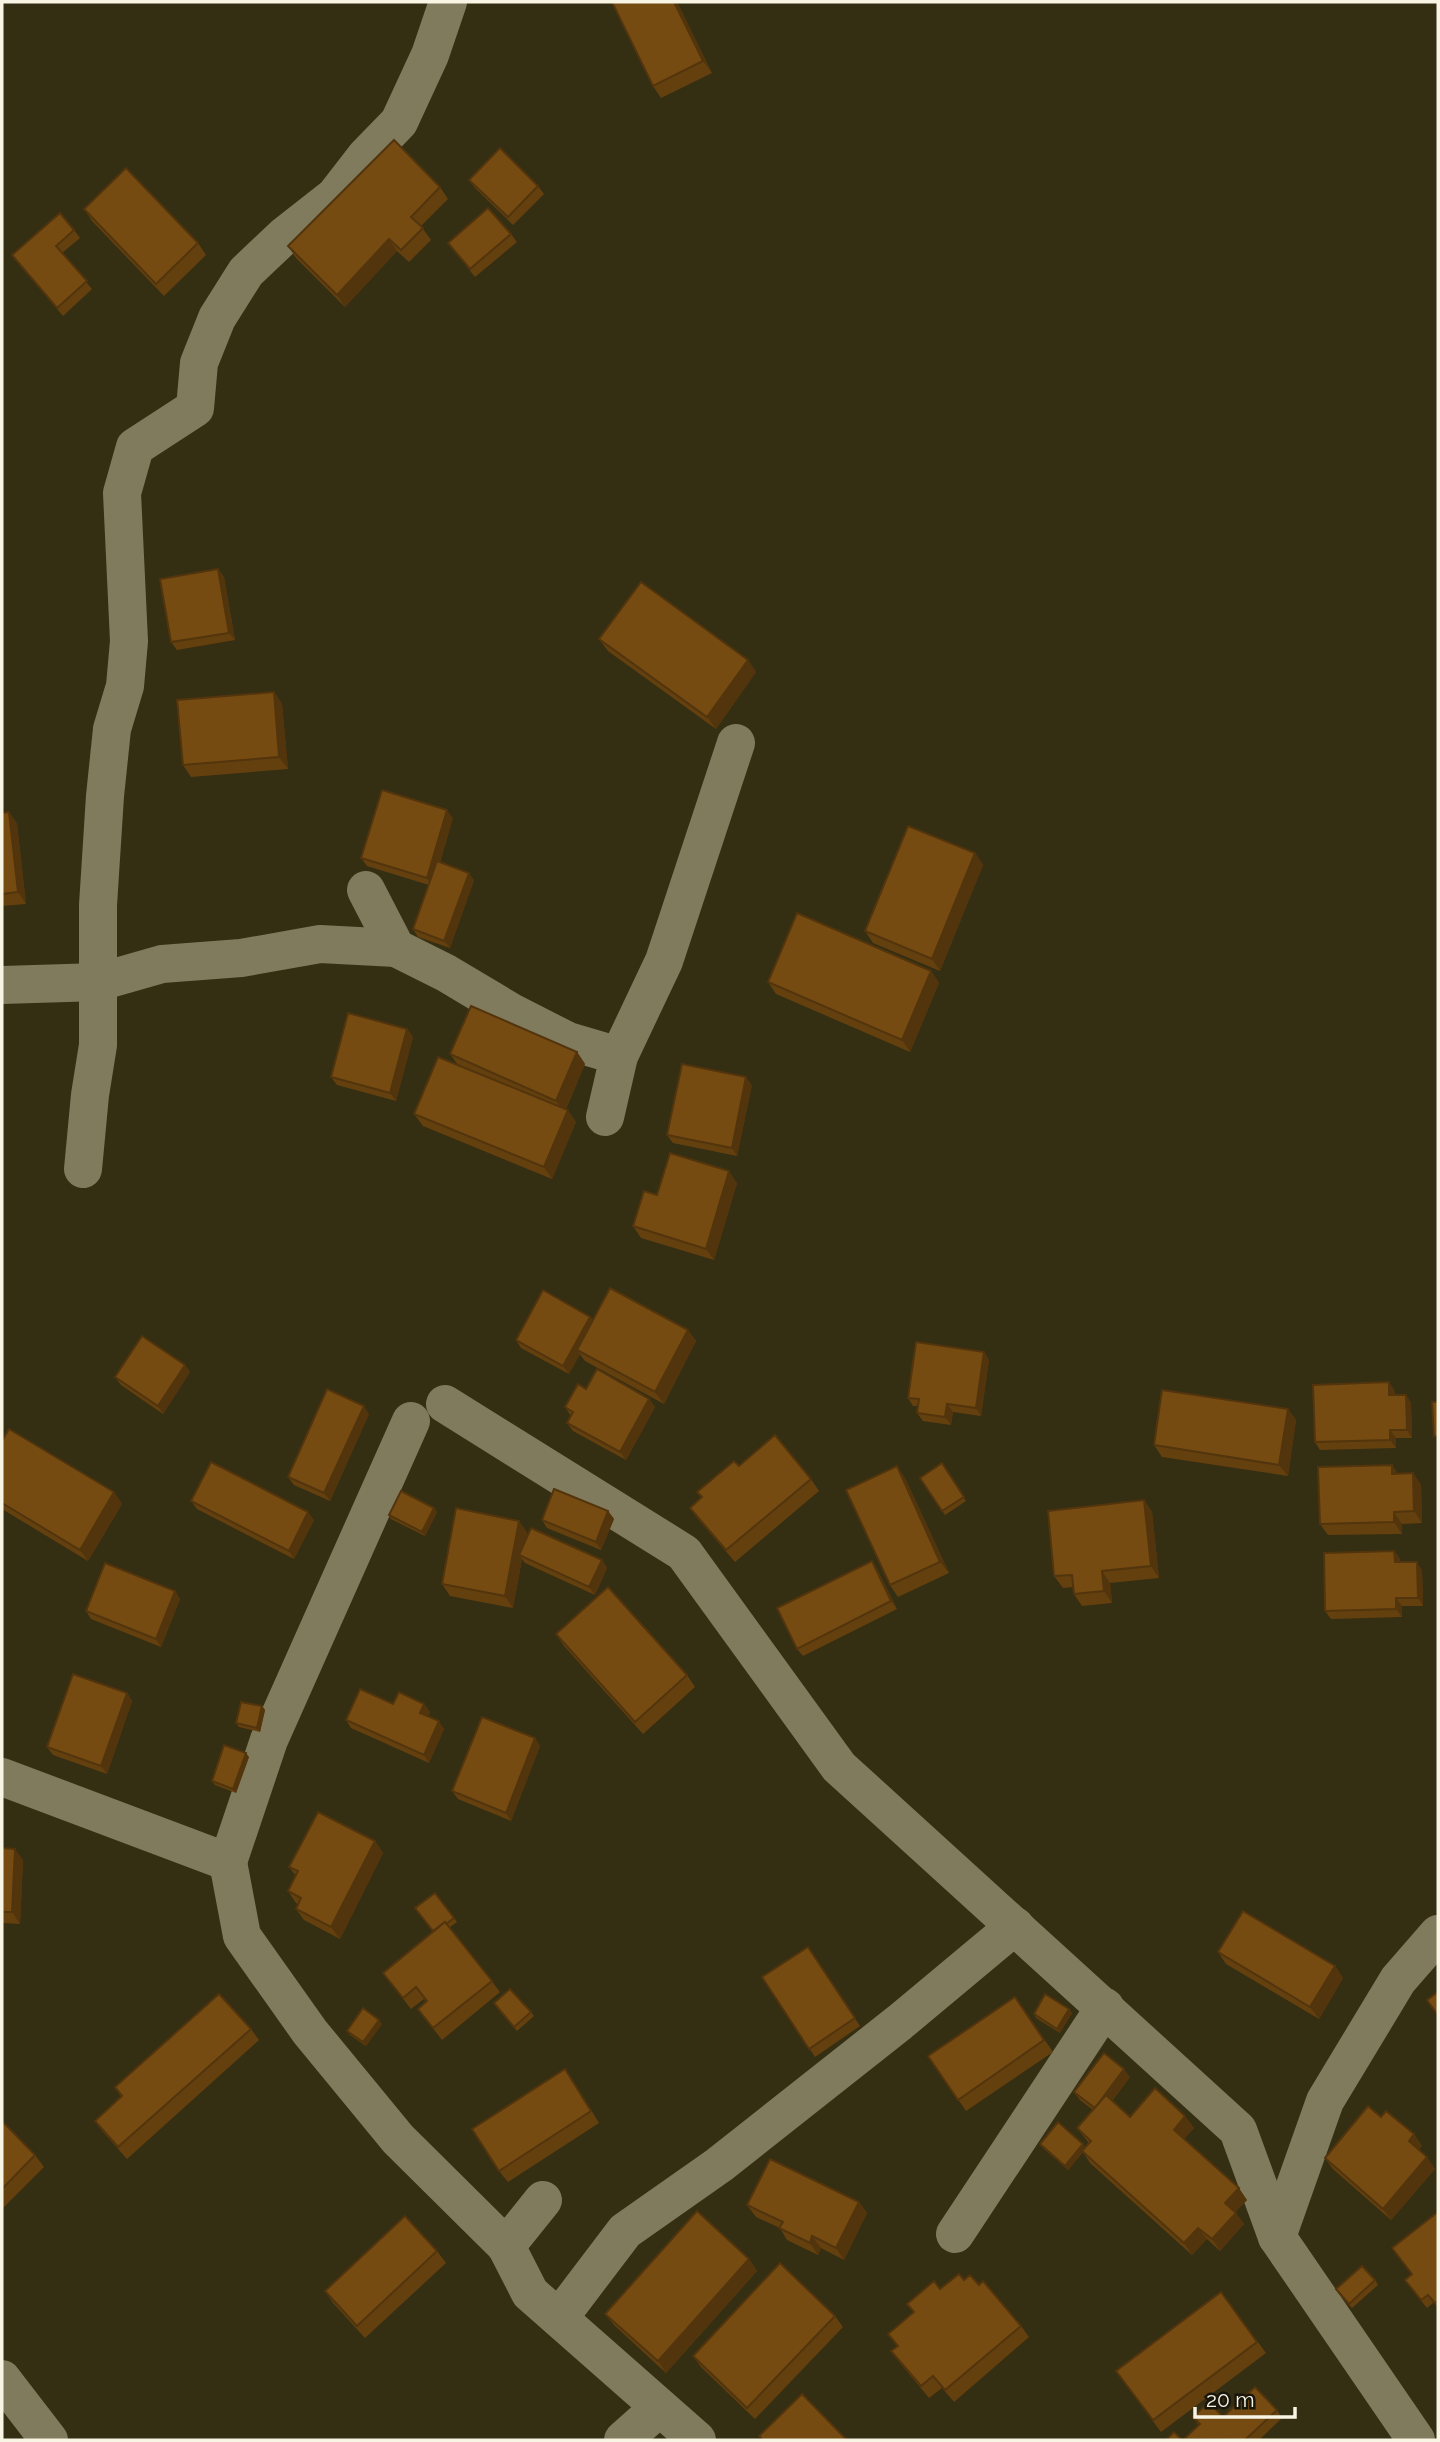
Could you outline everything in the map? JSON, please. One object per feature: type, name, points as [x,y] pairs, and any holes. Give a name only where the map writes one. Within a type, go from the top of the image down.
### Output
[{"type":"street","points":[[83,1168],[98,1045],[98,905],[105,796],[112,729],[125,686],[129,641],[122,493],[135,447],[195,408],[199,363],[217,318],[246,271],[335,195],[398,122],[430,55],[448,2]]},
{"type":"street","points":[[605,1117],[619,1056],[664,961],[736,743]]},
{"type":"street","points":[[366,890],[396,948]]},
{"type":"street","points":[[2,985],[99,982],[162,964],[241,958],[320,944],[396,948],[568,1041],[619,1056]]},
{"type":"street","points":[[445,1404],[684,1553],[839,1767],[1238,2130],[1277,2237],[1416,2440]]},
{"type":"street","points":[[411,1421],[269,1740],[228,1862],[242,1936],[310,2032],[398,2139],[506,2246],[530,2293],[697,2440]]},
{"type":"street","points":[[2,1776],[228,1862]]},
{"type":"street","points":[[559,2318],[625,2231],[751,2140],[900,2022],[1015,1926]]},
{"type":"street","points":[[1277,2237],[1325,2101],[1398,1980],[1438,1934]]},
{"type":"street","points":[[955,2234],[1105,2007]]},
{"type":"street","points":[[506,2246],[543,2200]]},
{"type":"street","points":[[2,2379],[49,2440]]},
{"type":"street","points":[[623,2440],[659,2408]]},
{"type":"building","points":[[612,2],[674,2],[703,61],[653,86]]},
{"type":"building","points":[[394,140],[440,187],[411,217],[423,228],[401,250],[389,239],[337,295],[288,246]]},
{"type":"building","points":[[500,148],[538,186],[508,217],[469,180]]},
{"type":"building","points":[[126,168],[198,243],[156,284],[84,209]]},
{"type":"building","points":[[488,208],[511,234],[470,269],[448,243]]},
{"type":"building","points":[[60,213],[74,230],[56,246],[87,281],[57,308],[12,255]]},
{"type":"building","points":[[218,569],[229,633],[171,642],[160,579]]},
{"type":"building","points":[[641,582],[748,660],[707,717],[599,639]]},
{"type":"building","points":[[274,692],[279,757],[183,765],[177,700]]},
{"type":"building","points":[[382,790],[447,810],[427,878],[361,858]]},
{"type":"building","points":[[9,812],[18,892],[2,894],[2,813]]},
{"type":"building","points":[[908,826],[975,853],[932,959],[865,931]]},
{"type":"building","points":[[437,861],[469,873],[444,941],[413,929]]},
{"type":"building","points":[[797,913],[931,971],[902,1040],[768,982]]},
{"type":"building","points":[[471,1006],[577,1052],[556,1101],[450,1054]]},
{"type":"building","points":[[348,1013],[407,1029],[390,1093],[331,1077]]},
{"type":"building","points":[[438,1057],[568,1110],[544,1167],[414,1114]]},
{"type":"building","points":[[682,1064],[746,1077],[732,1148],[667,1135]]},
{"type":"building","points":[[670,1153],[729,1171],[706,1249],[633,1226],[644,1191],[657,1195]]},
{"type":"building","points":[[610,1288],[688,1330],[655,1392],[577,1350]]},
{"type":"building","points":[[543,1290],[590,1317],[563,1366],[516,1340]]},
{"type":"building","points":[[142,1336],[185,1365],[158,1406],[115,1377]]},
{"type":"building","points":[[916,1342],[984,1352],[976,1408],[947,1404],[945,1417],[917,1413],[919,1399],[908,1398]]},
{"type":"building","points":[[597,1369],[649,1399],[620,1452],[567,1423],[573,1412],[565,1407],[578,1384],[586,1389]]},
{"type":"building","points":[[1389,1382],[1389,1395],[1406,1395],[1407,1430],[1390,1430],[1390,1440],[1315,1442],[1313,1385]]},
{"type":"building","points":[[327,1389],[364,1406],[324,1493],[288,1477]]},
{"type":"building","points":[[1162,1390],[1288,1409],[1279,1465],[1154,1445]]},
{"type":"building","points":[[1432,1402],[1438,1402],[1438,1436],[1434,1436]]},
{"type":"building","points":[[9,1429],[114,1492],[80,1550],[2,1503],[2,1441]]},
{"type":"building","points":[[775,1435],[811,1479],[726,1550],[690,1508],[702,1497],[697,1492],[734,1461],[739,1466]]},
{"type":"building","points":[[211,1462],[308,1512],[289,1551],[191,1501]]},
{"type":"building","points":[[942,1463],[964,1497],[942,1511],[920,1478]]},
{"type":"building","points":[[1392,1465],[1392,1474],[1413,1473],[1414,1511],[1394,1512],[1394,1522],[1320,1524],[1318,1467]]},
{"type":"building","points":[[897,1466],[940,1562],[890,1585],[846,1490]]},
{"type":"building","points":[[554,1489],[608,1511],[596,1542],[542,1520]]},
{"type":"building","points":[[401,1491],[434,1508],[422,1532],[389,1515]]},
{"type":"building","points":[[1144,1500],[1151,1566],[1102,1571],[1104,1591],[1074,1594],[1072,1575],[1054,1576],[1048,1511]]},
{"type":"building","points":[[456,1508],[519,1521],[505,1596],[442,1584]]},
{"type":"building","points":[[531,1528],[602,1560],[589,1587],[519,1555]]},
{"type":"building","points":[[1394,1551],[1395,1562],[1417,1562],[1418,1598],[1396,1598],[1396,1609],[1325,1611],[1324,1553]]},
{"type":"building","points":[[872,1561],[891,1601],[797,1649],[777,1608]]},
{"type":"building","points":[[105,1563],[175,1591],[156,1639],[86,1611]]},
{"type":"building","points":[[608,1587],[687,1675],[635,1722],[556,1634]]},
{"type":"building","points":[[73,1674],[127,1693],[101,1766],[47,1747]]},
{"type":"building","points":[[360,1689],[393,1704],[399,1692],[424,1704],[420,1713],[439,1721],[424,1755],[346,1720]]},
{"type":"building","points":[[241,1702],[262,1706],[257,1728],[236,1723]]},
{"type":"building","points":[[482,1717],[535,1738],[506,1813],[452,1791]]},
{"type":"building","points":[[224,1745],[246,1753],[233,1789],[212,1781]]},
{"type":"building","points":[[318,1812],[375,1841],[331,1927],[296,1909],[301,1898],[288,1891],[298,1871],[289,1867]]},
{"type":"building","points":[[2,1848],[15,1849],[12,1912],[2,1912]]},
{"type":"building","points":[[435,1893],[454,1918],[433,1931],[415,1908]]},
{"type":"building","points":[[1243,1911],[1335,1966],[1310,2007],[1218,1952]]},
{"type":"building","points":[[445,1922],[492,1981],[433,2028],[418,2009],[427,2001],[416,1987],[403,1998],[383,1973]]},
{"type":"building","points":[[808,1947],[855,2018],[809,2049],[762,1977]]},
{"type":"building","points":[[510,1989],[531,2012],[514,2027],[494,2003]]},
{"type":"building","points":[[1438,1992],[1438,2015],[1427,2000]]},
{"type":"building","points":[[219,1994],[251,2029],[118,2147],[95,2121],[122,2096],[115,2087]]},
{"type":"building","points":[[1045,1994],[1069,2009],[1057,2029],[1034,2014]]},
{"type":"building","points":[[1015,1997],[1044,2040],[958,2100],[928,2056]]},
{"type":"building","points":[[363,2008],[379,2020],[363,2042],[347,2031]]},
{"type":"building","points":[[1104,2053],[1124,2069],[1095,2108],[1074,2092]]},
{"type":"building","points":[[565,2069],[591,2111],[499,2171],[472,2129]]},
{"type":"building","points":[[1155,2088],[1185,2116],[1174,2130],[1239,2188],[1225,2203],[1236,2213],[1212,2239],[1198,2228],[1184,2243],[1082,2151],[1091,2141],[1077,2128],[1106,2095],[1130,2117]]},
{"type":"building","points":[[1368,2106],[1381,2117],[1386,2111],[1414,2134],[1409,2141],[1427,2157],[1383,2209],[1325,2158]]},
{"type":"building","points":[[2,2121],[35,2155],[2,2189]]},
{"type":"building","points":[[1058,2122],[1083,2144],[1065,2166],[1040,2144]]},
{"type":"building","points":[[770,2159],[859,2202],[836,2248],[812,2236],[810,2243],[779,2228],[783,2222],[747,2205]]},
{"type":"building","points":[[697,2211],[749,2259],[658,2361],[605,2314]]},
{"type":"building","points":[[1438,2212],[1438,2301],[1435,2303],[1428,2295],[1421,2300],[1405,2280],[1412,2274],[1392,2248]]},
{"type":"building","points":[[405,2216],[437,2251],[357,2326],[325,2291]]},
{"type":"building","points":[[780,2263],[835,2316],[747,2408],[693,2356]]},
{"type":"building","points":[[1362,2266],[1375,2280],[1349,2304],[1336,2289]]},
{"type":"building","points":[[959,2274],[964,2280],[970,2275],[979,2285],[983,2281],[1021,2326],[945,2390],[933,2376],[921,2386],[891,2351],[898,2346],[888,2334],[914,2312],[907,2304],[934,2281],[940,2289]]},
{"type":"building","points":[[1221,2292],[1257,2342],[1153,2420],[1116,2371]]},
{"type":"building","points":[[1255,2387],[1277,2410],[1245,2440],[1184,2439],[1200,2424],[1193,2417],[1209,2402],[1223,2417]]},
{"type":"building","points":[[802,2394],[847,2440],[763,2440],[759,2436]]},
{"type":"building","points":[[1174,2432],[1182,2440],[1166,2440]]}]
